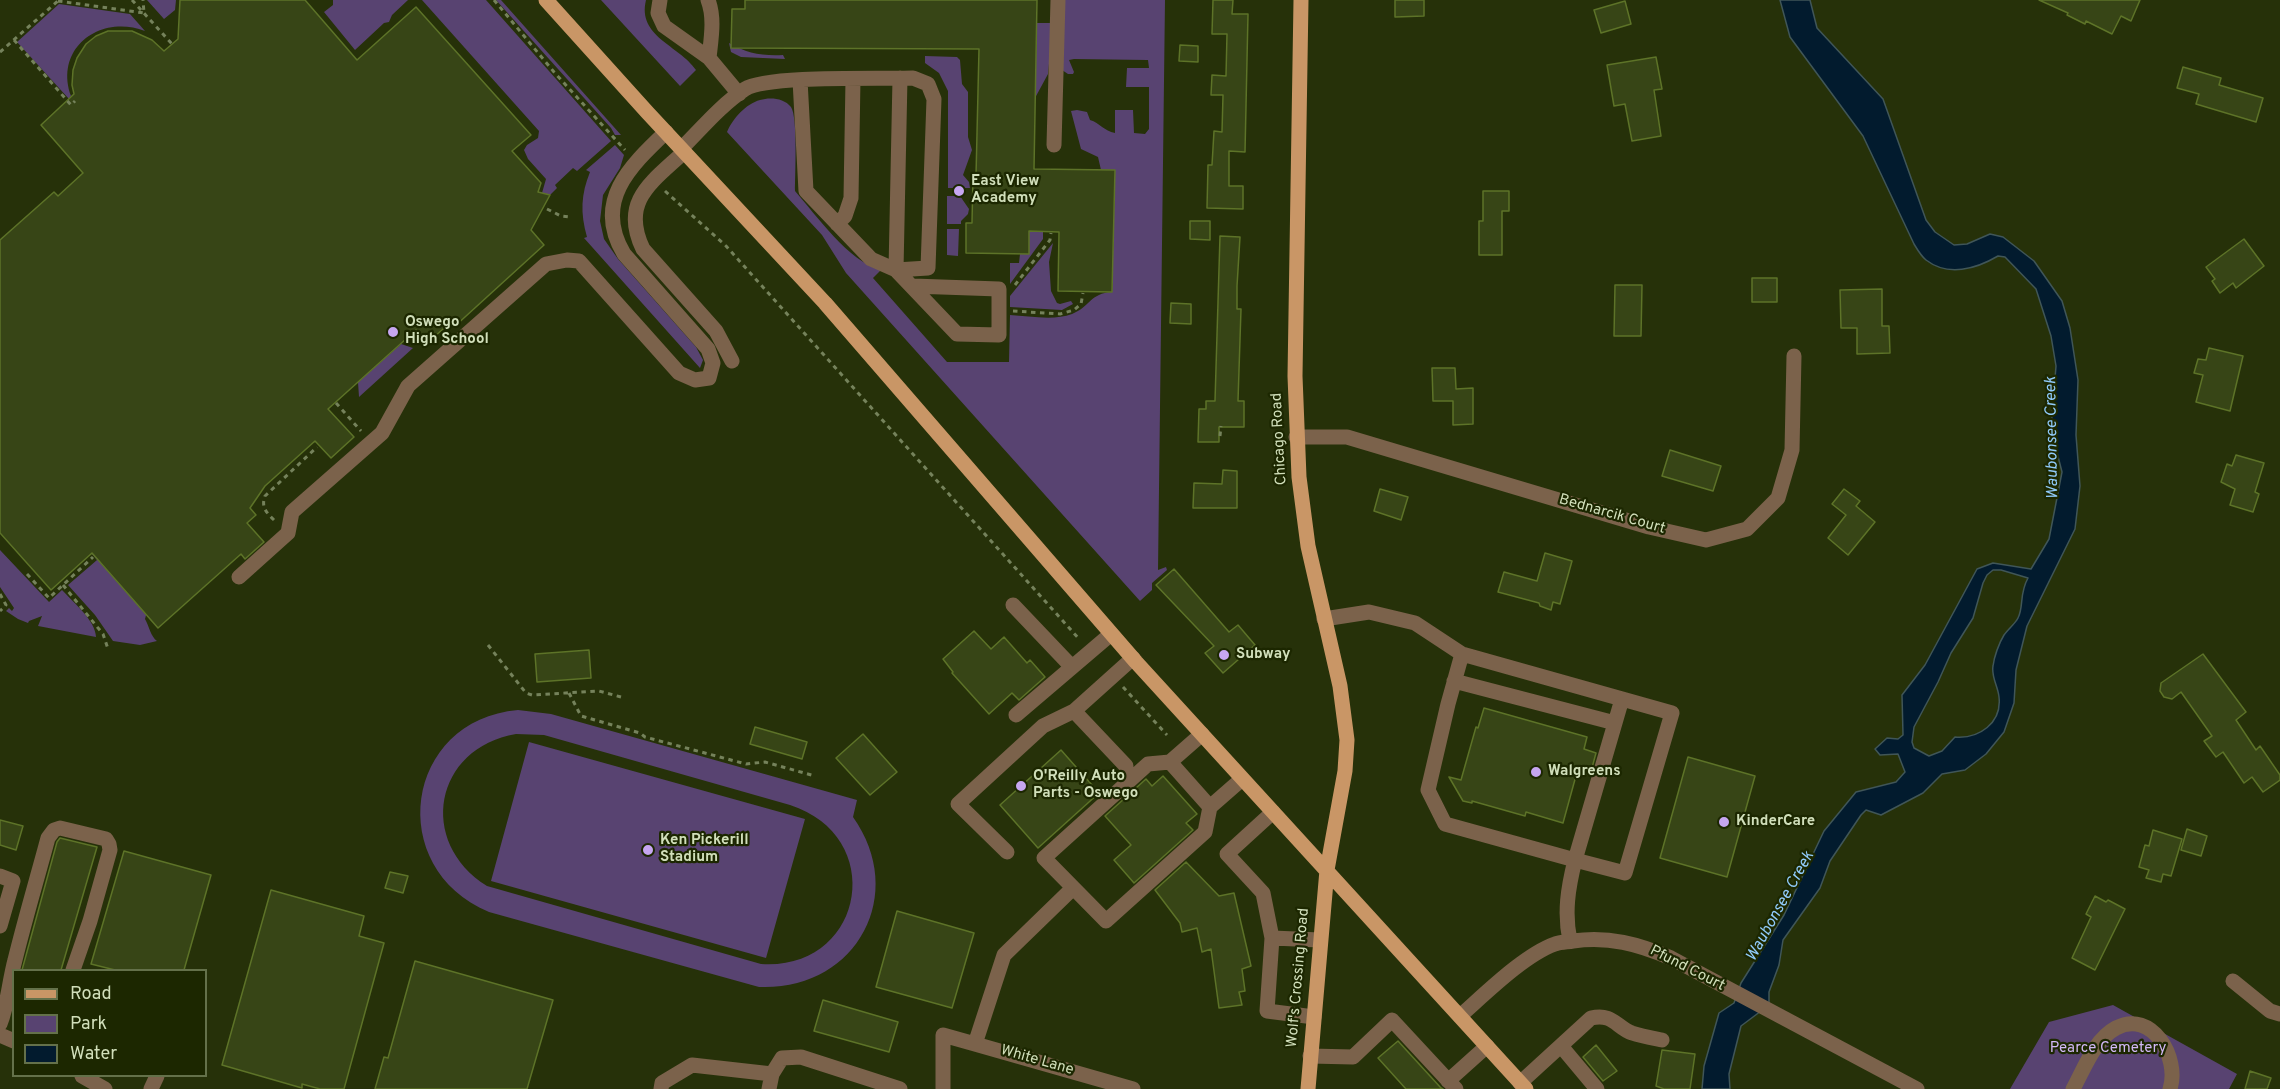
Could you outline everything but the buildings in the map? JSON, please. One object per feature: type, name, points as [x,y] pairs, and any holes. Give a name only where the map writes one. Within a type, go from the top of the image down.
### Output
[{"type":"main road","points":[[546,0],[682,151],[825,303],[1111,634],[1523,1086]]},
{"type":"main road","name":"Chicago Road","points":[[1301,0],[1296,436],[1308,546],[1345,712],[1347,740],[1345,771],[1327,870]]},
{"type":"main road","name":"Wolf's Crossing Road","points":[[1308,1089],[1327,870]]},
{"type":"street","points":[[660,0],[658,13],[664,26],[709,58],[739,94]]},
{"type":"street","points":[[708,0],[711,8],[712,31],[709,58]]},
{"type":"street","points":[[1054,145],[1058,0]]},
{"type":"street","points":[[896,270],[900,78]]},
{"type":"street","points":[[732,361],[716,331],[643,249],[637,236],[635,217],[639,198],[648,186],[716,114],[739,94],[760,82],[913,78],[928,84],[934,99],[928,268],[896,270]]},
{"type":"street","points":[[837,224],[845,216],[851,198],[854,79]]},
{"type":"street","points":[[800,80],[806,191],[871,259],[896,270],[957,334],[999,335],[999,289],[913,286]]},
{"type":"street","points":[[239,577],[288,533],[292,512],[382,433],[408,386],[546,264],[567,260],[579,261],[679,373],[695,380],[709,378],[713,363],[708,349],[624,254],[615,237],[614,204],[622,179],[635,161],[666,132]]},
{"type":"street","name":"Bednarcik Court","points":[[1296,436],[1347,437],[1649,527],[1706,540],[1747,529],[1778,498],[1792,450],[1794,356]]},
{"type":"street","points":[[1013,605],[1071,666]]},
{"type":"street","points":[[1324,619],[1369,612],[1415,623],[1462,654],[1672,713],[1625,873],[1445,824],[1428,790],[1462,654]]},
{"type":"street","points":[[1016,715],[1111,634]]},
{"type":"street","points":[[1007,852],[958,804],[1043,726],[1074,711],[1133,658]]},
{"type":"street","points":[[1455,681],[1615,723]]},
{"type":"street","points":[[1570,941],[1566,923],[1567,890],[1622,699]]},
{"type":"street","points":[[1074,711],[1126,766]]},
{"type":"street","points":[[1202,734],[1170,762],[1148,764],[1044,858],[1106,921],[1205,832],[1210,807],[1242,779]]},
{"type":"street","points":[[1170,762],[1210,807]]},
{"type":"street","points":[[1273,812],[1227,854],[1263,894],[1272,938],[1267,1011],[1314,1017]]},
{"type":"street","points":[[0,1024],[10,998],[5,976],[48,838],[54,830],[60,828],[106,839],[110,850],[73,969]]},
{"type":"street","points":[[0,926],[6,878],[37,879]]},
{"type":"street","points":[[975,1044],[1004,955],[1073,888]]},
{"type":"street","points":[[1272,938],[1320,940]]},
{"type":"street","name":"Pfund Court","points":[[1460,1016],[1503,978],[1555,943],[1590,938],[1630,942],[1671,958],[1917,1089]]},
{"type":"street","points":[[2233,981],[2270,1011],[2280,1014]]},
{"type":"street","points":[[1523,1086],[1561,1046],[1592,1018],[1600,1016],[1618,1023],[1632,1033],[1662,1040]]},
{"type":"street","points":[[1310,1056],[1353,1057],[1392,1020],[1452,1085],[1487,1046]]},
{"type":"street","points":[[2073,1089],[2100,1042],[2118,1027],[2129,1024],[2139,1025],[2151,1032],[2160,1038],[2167,1048],[2174,1069],[2170,1089]]},
{"type":"street","name":"White Lane","points":[[943,1089],[943,1035],[1133,1089]]},
{"type":"street","points":[[1561,1046],[1597,1089]]},
{"type":"street","points":[[661,1089],[663,1083],[692,1065],[770,1081],[782,1058],[801,1057],[900,1089]]},
{"type":"street","points":[[84,1077],[105,1089]]},
{"type":"path","points":[[0,52],[59,0],[144,13]]},
{"type":"path","points":[[132,0],[172,44]]},
{"type":"path","points":[[143,0],[144,13]]},
{"type":"path","points":[[494,0],[554,72],[623,148]]},
{"type":"path","points":[[14,40],[71,105],[75,101]]},
{"type":"path","points":[[675,200],[726,246],[1082,643]]},
{"type":"path","points":[[548,209],[561,216],[570,217]]},
{"type":"path","points":[[1012,289],[1050,240],[1051,233]]},
{"type":"path","points":[[1012,311],[1068,313],[1081,304],[1083,293]]},
{"type":"path","points":[[336,403],[362,432]]},
{"type":"path","points":[[1220,436],[1221,426]]},
{"type":"path","points":[[279,526],[264,510],[263,503],[269,491],[291,467],[317,447]]},
{"type":"path","points":[[27,574],[49,598],[93,557]]},
{"type":"path","points":[[63,585],[103,634],[108,649]]},
{"type":"path","points":[[0,594],[6,605],[0,611]]},
{"type":"path","points":[[488,645],[526,693],[532,695],[599,691],[621,697]]},
{"type":"path","points":[[1124,687],[1167,735]]},
{"type":"path","points":[[569,693],[581,716],[640,733],[645,737],[746,764],[765,762],[815,776]]},
{"type":"green space","points":[[147,0],[176,0],[175,10],[164,19]]},
{"type":"green space","points":[[333,0],[408,0],[392,15],[389,22],[384,23],[355,50],[324,12],[333,5]]},
{"type":"green space","points":[[422,0],[486,0],[611,141],[577,171],[573,168],[555,185],[557,188],[550,195],[542,193],[546,179],[528,159],[524,150],[527,145],[538,138],[539,131]]},
{"type":"green space","points":[[496,0],[501,0],[621,135],[615,135]]},
{"type":"green space","points":[[601,0],[646,0],[645,13],[653,32],[689,61],[696,70],[680,86]]},
{"type":"green space","points":[[1064,0],[1165,0],[1158,570],[1166,567],[1167,570],[1152,583],[1152,590],[1140,601],[846,273],[822,235],[727,132],[740,112],[755,102],[772,99],[788,104],[795,122],[795,191],[823,225],[845,248],[869,265],[881,270],[873,278],[947,362],[1009,362],[1010,315],[1041,318],[1065,316],[1083,308],[1099,295],[1112,292],[1115,170],[1101,170],[1098,157],[1081,149],[1071,111],[1087,112],[1090,120],[1115,133],[1115,110],[1133,110],[1134,133],[1145,134],[1149,129],[1149,87],[1126,87],[1127,68],[1149,68],[1148,60],[1074,59],[1069,60],[1073,74],[1062,70]]},
{"type":"green space","points":[[59,4],[130,14],[145,31],[128,27],[112,27],[97,31],[85,39],[75,50],[69,63],[67,79],[71,96],[69,99],[17,42]]},
{"type":"green space","points":[[1036,23],[1053,23],[1048,74],[1035,98]]},
{"type":"green space","points":[[729,43],[754,53],[783,55],[785,59],[741,57],[731,52]]},
{"type":"green space","points":[[925,56],[957,57],[960,60],[962,84],[968,92],[968,137],[972,150],[963,175],[969,182],[970,188],[948,188],[948,91],[939,73],[925,63]]},
{"type":"green space","points":[[615,145],[624,155],[620,168],[603,195],[600,221],[604,239],[618,259],[696,347],[703,360],[700,368],[584,238],[587,237],[582,204],[590,172],[586,170]]},
{"type":"green space","points":[[947,196],[960,196],[969,209],[961,224],[947,224]]},
{"type":"green space","points":[[947,229],[959,229],[958,256],[947,255]]},
{"type":"green space","points":[[1029,231],[1043,231],[1043,239],[1010,284],[1010,263],[1019,263],[1020,254],[1029,254]]},
{"type":"green space","points":[[1053,243],[1049,262],[1051,291],[1057,303],[1071,301],[1073,304],[1062,310],[1010,307],[1010,296]]},
{"type":"green space","points":[[401,344],[413,348],[359,397],[358,382]]},
{"type":"green space","points":[[184,471],[145,619],[157,641],[140,645],[113,641],[95,615],[68,585],[97,560],[92,554]]},
{"type":"green space","points":[[0,550],[49,602],[62,590],[88,618],[96,637],[38,626],[42,616],[28,623],[6,611],[9,608],[12,611],[14,608],[0,587]]},
{"type":"green space","points":[[518,710],[551,714],[857,800],[853,817],[869,847],[875,877],[873,907],[863,933],[846,956],[822,973],[793,984],[759,987],[489,912],[455,891],[433,863],[422,831],[421,798],[431,767],[451,740],[480,720]],"holes":[[[516,734],[544,735],[790,805],[821,821],[842,844],[851,871],[851,899],[842,925],[823,947],[796,960],[761,964],[487,886],[465,867],[450,846],[444,822],[445,799],[452,777],[467,757],[488,743]]]},
{"type":"green space","name":"Ken Pickerill Stadium","points":[[529,742],[805,819],[766,958],[491,881]]},
{"type":"green space","name":"Pearce Cemetery","points":[[2113,1005],[2237,1074],[2229,1089],[2010,1089],[2049,1022]]},
{"type":"water","points":[[1780,0],[1810,0],[1817,28],[1883,99],[1926,220],[1935,232],[1954,245],[1967,244],[1990,234],[2003,237],[2034,261],[2062,301],[2070,328],[2078,380],[2076,435],[2080,486],[2075,529],[2027,626],[2016,670],[2014,703],[2004,732],[1986,754],[1965,770],[1942,774],[1923,793],[1881,815],[1866,810],[1861,815],[1830,861],[1820,888],[1783,940],[1779,965],[1769,992],[1769,1005],[1741,1026],[1729,1074],[1730,1089],[1702,1089],[1704,1066],[1719,1013],[1734,1003],[1741,983],[1784,915],[1824,831],[1856,792],[1896,782],[1905,772],[1898,754],[1880,755],[1875,749],[1887,738],[1898,739],[1903,735],[1902,695],[1925,665],[1977,569],[1993,563],[2031,569],[2049,539],[2062,472],[2051,429],[2056,366],[2051,336],[2036,289],[2005,257],[1998,256],[1981,264],[1953,270],[1935,265],[1924,258],[1914,244],[1863,136],[1790,37]],"holes":[[[1993,570],[2028,578],[2023,589],[2018,618],[2004,635],[1994,658],[1993,674],[1999,697],[1997,714],[1987,728],[1972,735],[1955,737],[1942,751],[1929,756],[1914,748],[1912,742],[1914,727],[1951,653],[1973,618],[1987,575]]]},
{"type":"place","name":"East View Academy","points":[[959,191]]},
{"type":"place","name":"Oswego High School","points":[[393,332]]},
{"type":"place","name":"Subway","points":[[1224,655]]},
{"type":"place","name":"Walgreens","points":[[1536,772]]},
{"type":"place","name":"O'Reilly Auto Parts - Oswego","points":[[1021,786]]},
{"type":"place","name":"KinderCare","points":[[1724,822]]},
{"type":"place","name":"Ken Pickerill Stadium","points":[[648,850]]},
{"type":"water label","name":"Waubonsee Creek","points":[[2053,438]]},
{"type":"water label","name":"Waubonsee Creek","points":[[1781,907]]}]
